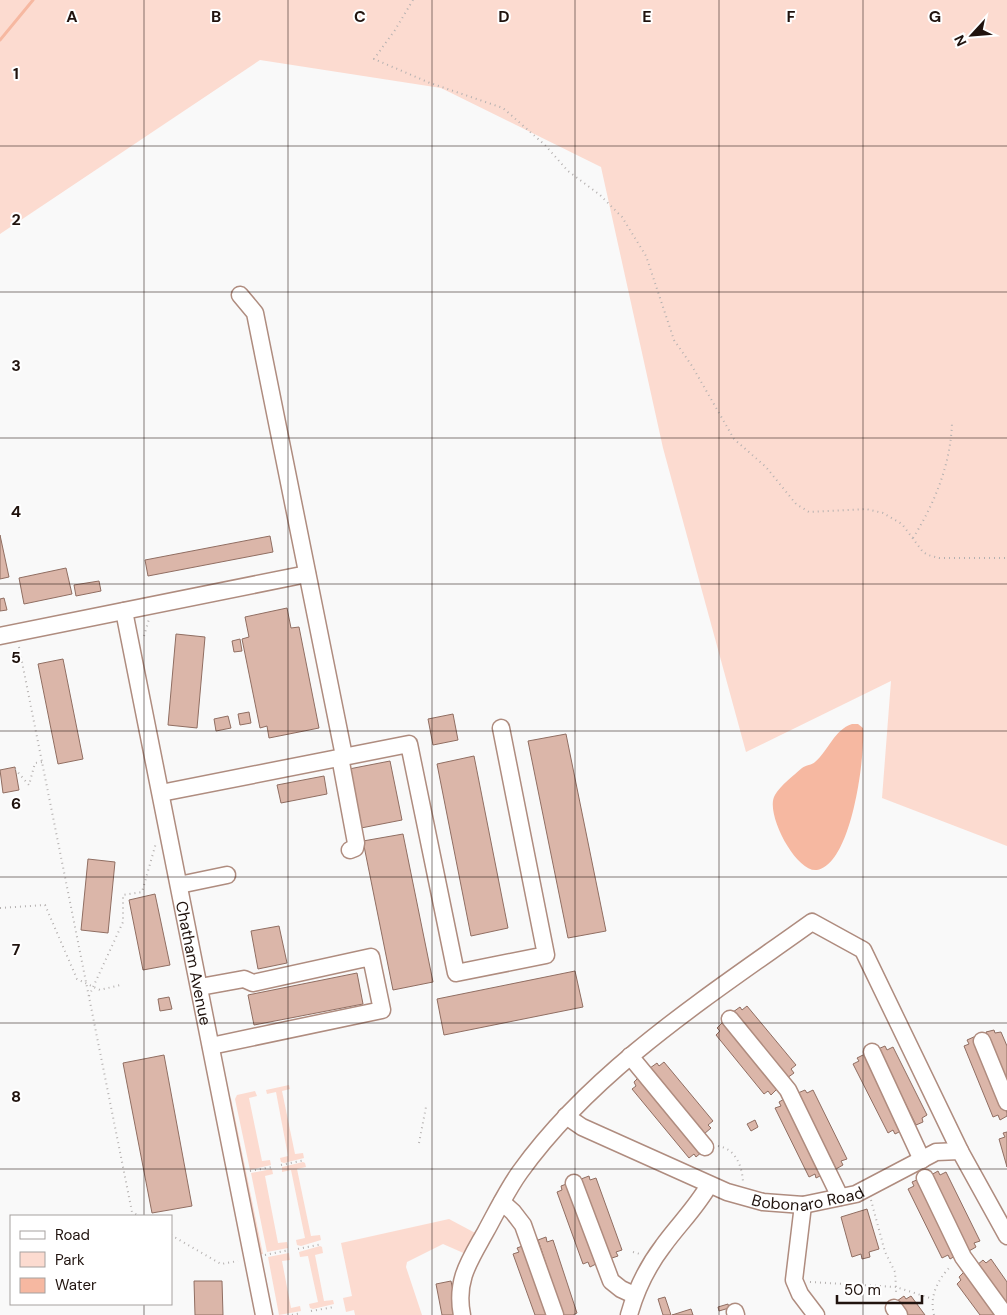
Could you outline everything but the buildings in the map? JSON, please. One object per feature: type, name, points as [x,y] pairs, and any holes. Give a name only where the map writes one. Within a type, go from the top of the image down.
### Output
[{"type":"lane","points":[[240,295],[255,313],[307,574],[342,756],[356,843],[355,848],[350,850]]},
{"type":"lane","points":[[8,634],[307,574]]},
{"type":"lane","name":"Chatham Avenue","points":[[124,611],[264,1315]]},
{"type":"lane","points":[[161,793],[409,744],[456,973],[546,955],[501,728]]},
{"type":"lane","points":[[179,885],[227,875]]},
{"type":"lane","points":[[462,1315],[459,1295],[464,1272],[502,1202],[519,1173],[580,1100],[630,1056],[812,922],[863,950],[960,1151],[1007,1236]]},
{"type":"lane","points":[[200,987],[244,979],[253,983],[371,957],[382,1010],[211,1046]]},
{"type":"lane","points":[[730,1019],[788,1090],[840,1197]]},
{"type":"lane","points":[[982,1041],[1007,1102]]},
{"type":"lane","points":[[872,1052],[922,1160]]},
{"type":"lane","points":[[630,1056],[705,1147]]},
{"type":"lane","name":"Bobonaro Road","points":[[566,1116],[582,1127],[709,1185],[764,1202],[802,1205],[840,1197],[867,1189],[936,1152],[960,1151]]},
{"type":"lane","points":[[925,1178],[962,1255],[1005,1315]]},
{"type":"lane","points":[[574,1182],[612,1281],[621,1289],[634,1295]]},
{"type":"lane","points":[[629,1315],[634,1295],[650,1264],[699,1203],[709,1185]]},
{"type":"lane","points":[[502,1202],[523,1225],[555,1315]]},
{"type":"lane","points":[[802,1205],[794,1273],[795,1285],[816,1315]]},
{"type":"path","points":[[413,0],[395,30],[374,59],[430,82],[503,108],[545,145],[568,170],[600,195],[622,217],[646,256],[674,340],[692,366],[734,439],[766,466],[796,504],[809,512],[875,510],[902,524],[928,555],[939,558],[1007,558]]},
{"type":"path","points":[[913,538],[928,514],[950,452],[952,422]]},
{"type":"path","points":[[8,634],[42,762],[132,1212],[137,1215]]},
{"type":"path","points":[[15,769],[29,785],[35,763],[42,762]]},
{"type":"path","points":[[89,996],[123,922],[123,895],[142,892],[157,840]]},
{"type":"path","points":[[0,908],[45,905],[77,979],[100,990],[120,985]]},
{"type":"path","points":[[419,1143],[426,1107]]},
{"type":"path","points":[[281,1165],[305,1160]]},
{"type":"path","points":[[248,1172],[272,1167]]},
{"type":"path","points":[[867,1189],[885,1252],[895,1272],[896,1287]]},
{"type":"path","points":[[172,1236],[221,1264],[288,1250]]},
{"type":"path","points":[[298,1248],[322,1244]]},
{"type":"path","points":[[934,1315],[933,1299],[941,1277],[962,1255]]},
{"type":"path","points":[[795,1285],[814,1280],[896,1287],[933,1299]]},
{"type":"path","points":[[311,1311],[334,1307]]},
{"type":"path","points":[[292,1315],[301,1313]]},
{"type":"green space","points":[[0,0],[1007,0],[1007,846],[882,798],[891,681],[746,752],[663,448],[601,167],[441,88],[260,60],[0,234]]},
{"type":"green space","points":[[289,1085],[290,1089],[282,1091],[295,1154],[303,1153],[304,1158],[284,1163],[281,1162],[280,1158],[288,1156],[276,1092],[267,1094],[266,1090]]},
{"type":"green space","points":[[255,1091],[257,1096],[249,1098],[262,1161],[270,1160],[271,1165],[250,1170],[235,1099],[237,1095]]},
{"type":"green space","points":[[231,1098],[263,1254],[260,1254]]},
{"type":"green space","points":[[303,1162],[306,1167],[297,1169],[311,1236],[320,1235],[321,1240],[301,1246],[297,1245],[296,1240],[305,1238],[291,1170],[282,1172],[282,1167]]},
{"type":"green space","points":[[272,1169],[273,1174],[265,1176],[278,1243],[287,1242],[288,1248],[267,1252],[251,1173]]},
{"type":"green space","points":[[449,1219],[479,1235],[468,1255],[443,1244],[407,1262],[406,1267],[422,1315],[355,1315],[354,1310],[346,1312],[343,1298],[352,1296],[341,1243]]},
{"type":"green space","points":[[320,1246],[323,1253],[315,1255],[324,1301],[333,1300],[334,1304],[313,1309],[310,1308],[309,1304],[318,1302],[308,1256],[300,1257],[299,1252]]},
{"type":"green space","points":[[289,1253],[290,1260],[282,1261],[291,1308],[300,1306],[301,1311],[279,1315],[268,1257]]},
{"type":"water","points":[[852,724],[858,724],[863,728],[862,762],[854,808],[839,849],[829,863],[817,870],[809,868],[800,862],[784,840],[774,814],[773,803],[775,795],[802,768],[815,762],[836,735]]},
{"type":"waterway","points":[[0,40],[33,0]]}]
